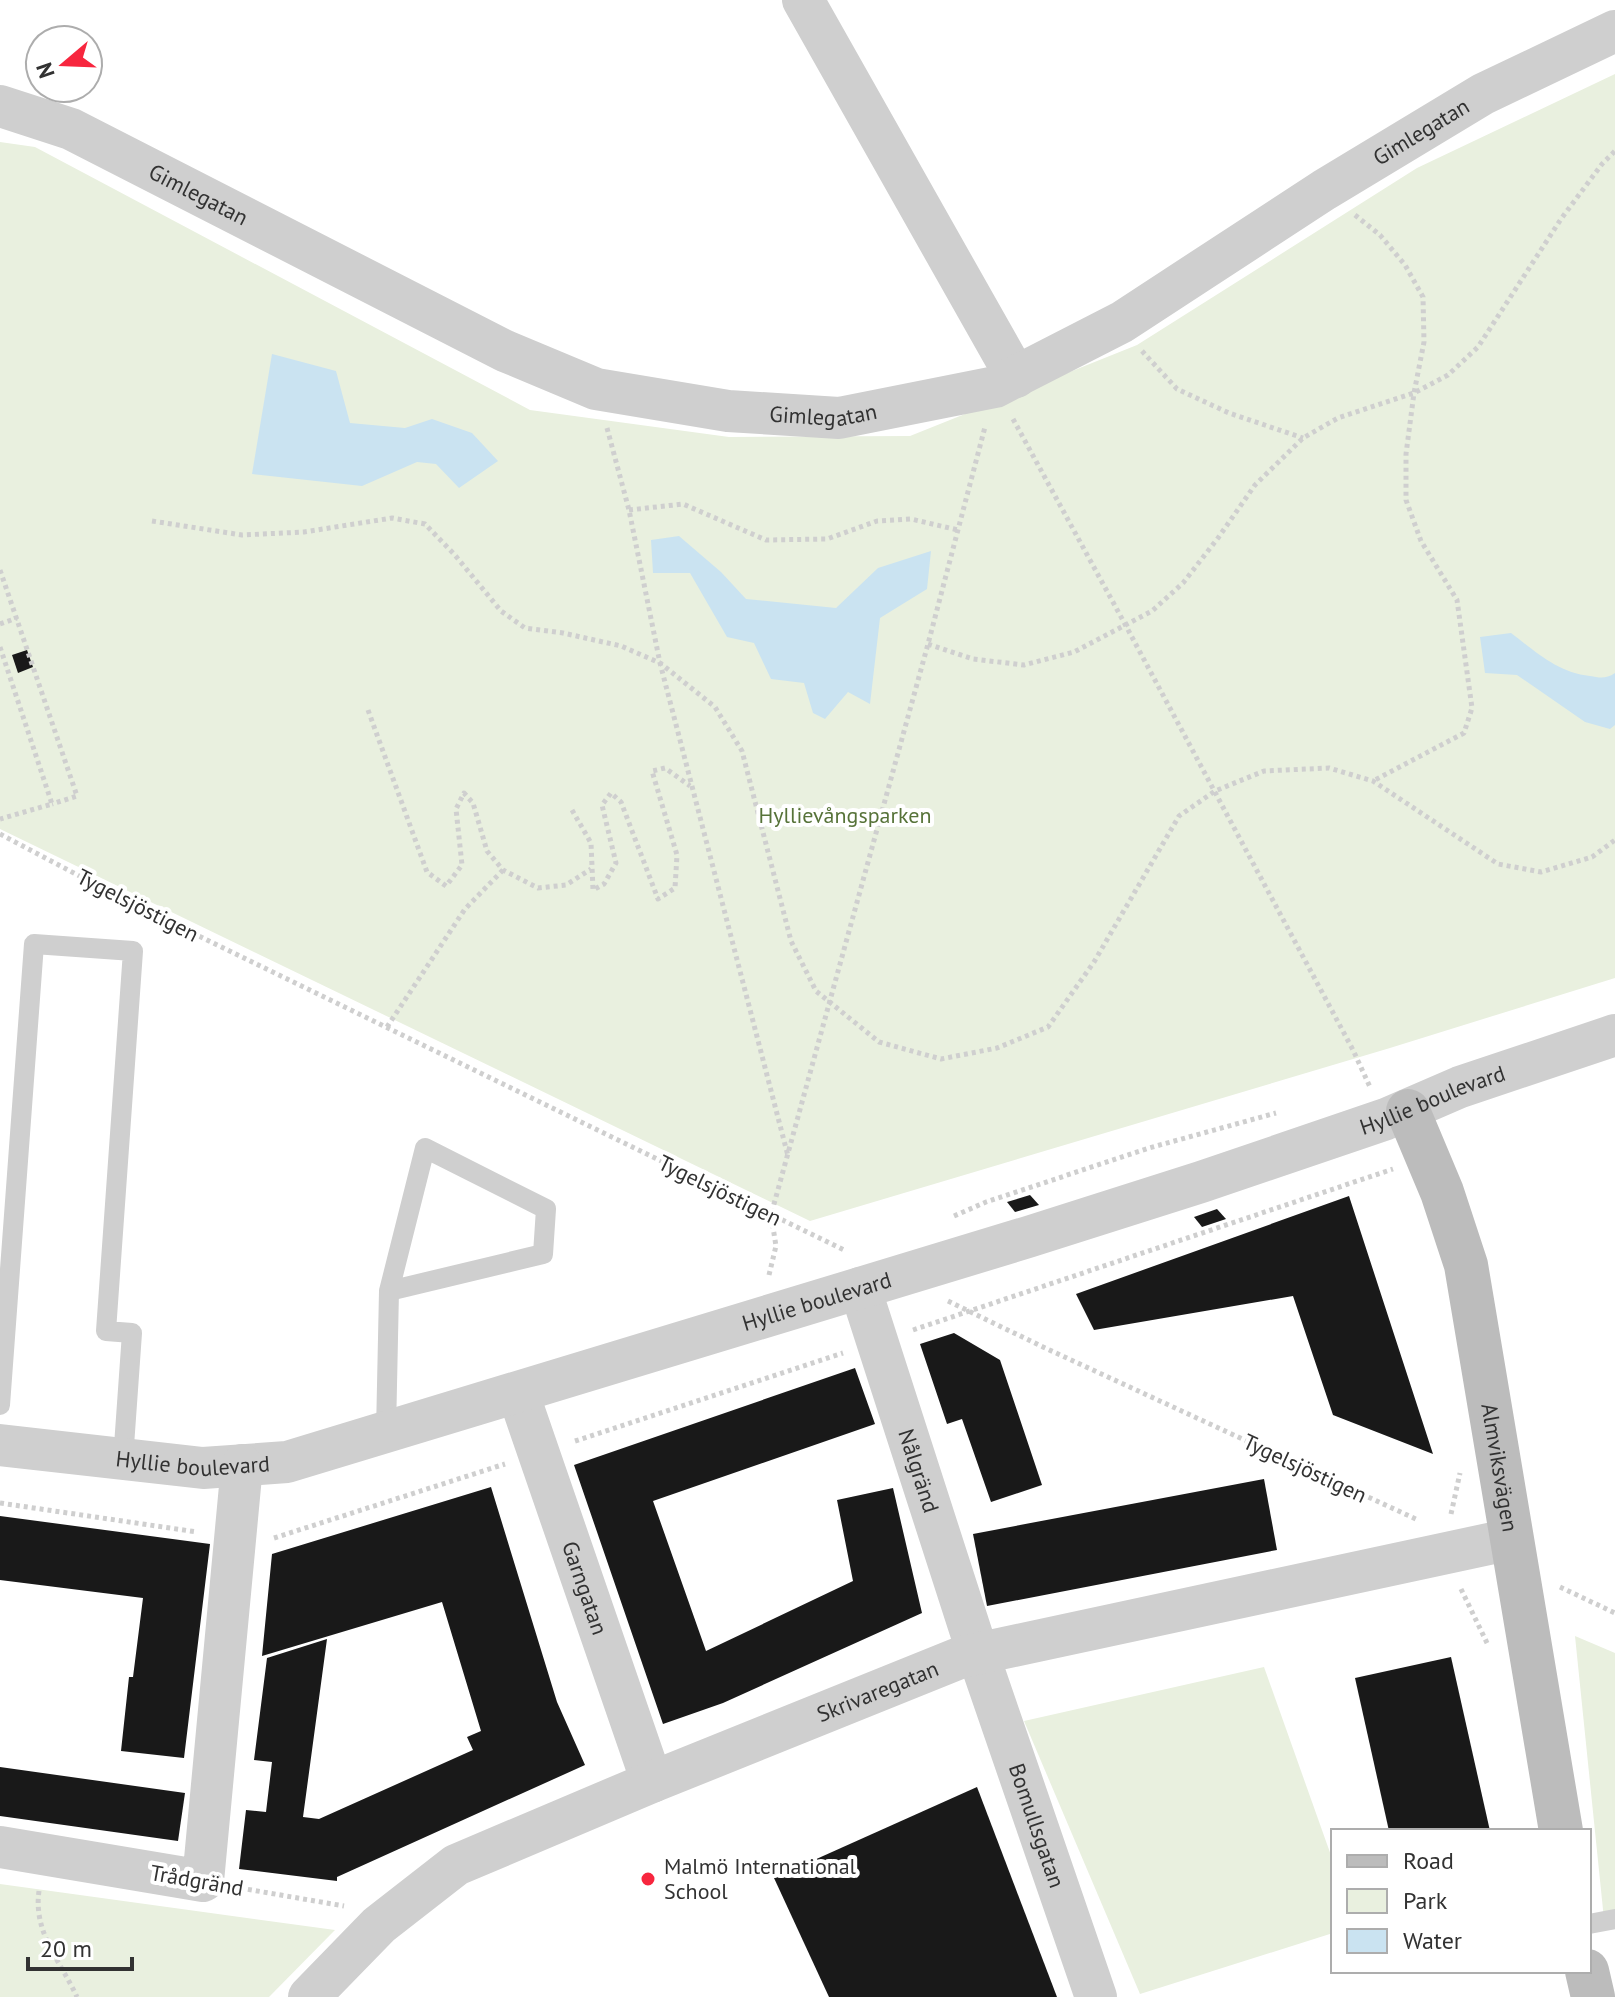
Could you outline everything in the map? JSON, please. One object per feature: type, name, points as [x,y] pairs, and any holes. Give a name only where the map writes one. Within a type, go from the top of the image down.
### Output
[{"type":"street","points":[[803,0],[1006,382]]},
{"type":"street","name":"Gimlegatan","points":[[0,106],[71,129],[505,351],[596,389],[728,411],[839,418],[1006,382],[1122,322],[1324,190],[1483,94],[1615,31]]},
{"type":"street","name":"Hyllie boulevard","points":[[0,1445],[203,1468],[287,1462],[518,1393],[868,1272],[1201,1182],[1397,1115],[1460,1087],[1615,1035]]},
{"type":"street","name":"Almviksvägen","points":[[1397,1115],[1442,1192],[1466,1265],[1561,1829]]},
{"type":"street","name":"Nålgränd","points":[[868,1272],[877,1342],[978,1654]]},
{"type":"street","name":"Garngatan","points":[[518,1393],[652,1782]]},
{"type":"street","points":[[203,1881],[242,1465]]},
{"type":"street","name":"Skrivaregatan","points":[[309,1997],[379,1925],[456,1865],[962,1657],[1447,1543],[1514,1552]]},
{"type":"street","name":"Bomullsgatan","points":[[978,1654],[1096,1997]]},
{"type":"street","name":"Trådgränd","points":[[0,1847],[203,1881]]},
{"type":"street","points":[[1587,1973],[1593,1997]]},
{"type":"lane","points":[[0,1405],[34,944],[133,951],[106,1331],[132,1333],[123,1460]]},
{"type":"lane","points":[[386,1432],[389,1291],[425,1148],[546,1209],[543,1254],[389,1291]]},
{"type":"lane","points":[[1591,1924],[1615,1919]]},
{"type":"path","points":[[928,644],[973,659],[1024,665],[1074,652],[1152,611],[1183,583],[1255,485],[1303,438],[1338,418],[1414,393],[1448,375],[1478,347],[1561,219],[1615,151]]},
{"type":"path","points":[[1324,190],[1380,235],[1405,265],[1423,297],[1424,342],[1406,454],[1406,500],[1421,541],[1457,600],[1472,708],[1464,733],[1373,781]]},
{"type":"path","points":[[1122,322],[1137,345],[1177,389],[1229,413],[1303,438]]},
{"type":"path","points":[[781,1272],[769,1276],[776,1246],[771,1215],[958,530],[1006,382]]},
{"type":"path","points":[[0,1503],[235,1538],[271,1539],[877,1342],[1403,1165],[1397,1115],[1367,1080],[1126,626],[1006,382]]},
{"type":"path","points":[[596,389],[629,510],[660,663],[788,1157]]},
{"type":"path","points":[[629,510],[683,504],[766,540],[827,539],[877,521],[911,519],[958,530]]},
{"type":"path","points":[[152,521],[242,535],[304,532],[392,518],[425,524],[501,611],[525,628],[621,646],[660,663],[715,707],[742,751],[791,941],[816,991],[879,1042],[941,1059],[997,1048],[1048,1027],[1094,962],[1179,816],[1215,791],[1264,771],[1329,768],[1373,781],[1498,864],[1541,872],[1592,857],[1615,840]]},
{"type":"path","points":[[0,570],[77,796],[0,819]]},
{"type":"path","points":[[0,624],[17,618]]},
{"type":"path","points":[[0,647],[52,804]]},
{"type":"path","points":[[368,710],[427,872],[446,886],[462,865],[456,809],[464,793],[473,803],[487,851],[503,870],[538,888],[566,885],[591,869]]},
{"type":"path","points":[[572,810],[591,843],[593,890],[604,884],[616,863],[602,805],[611,793],[621,802],[658,899],[675,888],[677,855],[652,771],[665,768],[691,787]]},
{"type":"path","name":"Tygelsjöstigen","points":[[0,834],[123,899],[771,1215],[868,1272],[969,1311],[1447,1543]]},
{"type":"path","points":[[387,1027],[465,909],[503,870]]},
{"type":"path","points":[[1356,1085],[1367,1080]]},
{"type":"path","points":[[945,1219],[986,1202],[1149,1148],[1278,1112]]},
{"type":"path","points":[[860,1246],[868,1272]]},
{"type":"path","points":[[833,1255],[868,1272]]},
{"type":"path","points":[[1447,1543],[1463,1459]]},
{"type":"path","points":[[1514,1552],[1615,1613]]},
{"type":"path","points":[[45,1855],[38,1919],[48,1945],[77,1997]]},
{"type":"path","name":"Trådgränd","points":[[203,1881],[394,1914]]},
{"type":"green space","name":"Hyllievångsparken","points":[[1615,74],[1615,978],[810,1221],[0,829],[0,142],[35,147],[530,410],[729,437],[910,436],[1137,345],[1417,168]]},
{"type":"green space","points":[[1575,1636],[1615,1653],[1615,1927],[1605,1929]]},
{"type":"green space","points":[[1264,1667],[1331,1855],[1331,1934],[1140,1994],[1024,1721]]},
{"type":"green space","points":[[0,1884],[335,1930],[269,1997],[0,1997]]},
{"type":"water","points":[[272,354],[336,371],[350,423],[405,428],[432,419],[472,433],[498,461],[459,488],[436,464],[417,462],[362,486],[252,474]]},
{"type":"water","points":[[679,536],[721,572],[746,599],[836,608],[878,568],[931,551],[927,589],[880,618],[870,704],[848,692],[825,719],[813,713],[804,683],[771,679],[754,643],[727,637],[690,573],[653,573],[651,540]]},
{"type":"water","points":[[1511,633],[1568,671],[1600,678],[1615,673],[1615,725],[1610,729],[1585,722],[1517,675],[1485,673],[1480,637]]},
{"type":"building","points":[[27,650],[33,667],[18,673],[12,655]]},
{"type":"building","points":[[1030,1195],[1039,1205],[1015,1212],[1007,1202]]},
{"type":"building","points":[[1349,1196],[1433,1454],[1333,1415],[1293,1296],[1094,1330],[1076,1294]]},
{"type":"building","points":[[1217,1209],[1226,1219],[1202,1227],[1194,1217]]},
{"type":"building","points":[[954,1333],[1000,1360],[1042,1485],[991,1502],[962,1419],[947,1424],[920,1344]]},
{"type":"building","points":[[855,1368],[875,1424],[653,1501],[706,1651],[853,1581],[837,1500],[893,1488],[922,1613],[723,1703],[663,1724],[574,1465]]},
{"type":"building","points":[[1264,1479],[1277,1550],[987,1606],[973,1534]]},
{"type":"building","points":[[491,1487],[557,1702],[585,1765],[337,1877],[337,1881],[239,1869],[246,1810],[266,1812],[272,1762],[254,1760],[267,1658],[327,1639],[303,1817],[319,1819],[473,1750],[467,1737],[481,1731],[442,1602],[262,1656],[272,1554]]},
{"type":"building","points":[[0,1516],[210,1544],[184,1758],[121,1751],[129,1677],[133,1677],[143,1598],[0,1580]]},
{"type":"building","points":[[1451,1657],[1490,1829],[1389,1829],[1355,1678]]},
{"type":"building","points":[[0,1767],[185,1793],[178,1841],[0,1816]]},
{"type":"building","points":[[977,1787],[1057,1997],[829,1997],[774,1878]]},
{"type":"place","name":"Malmö International School","points":[[648,1879]]}]
